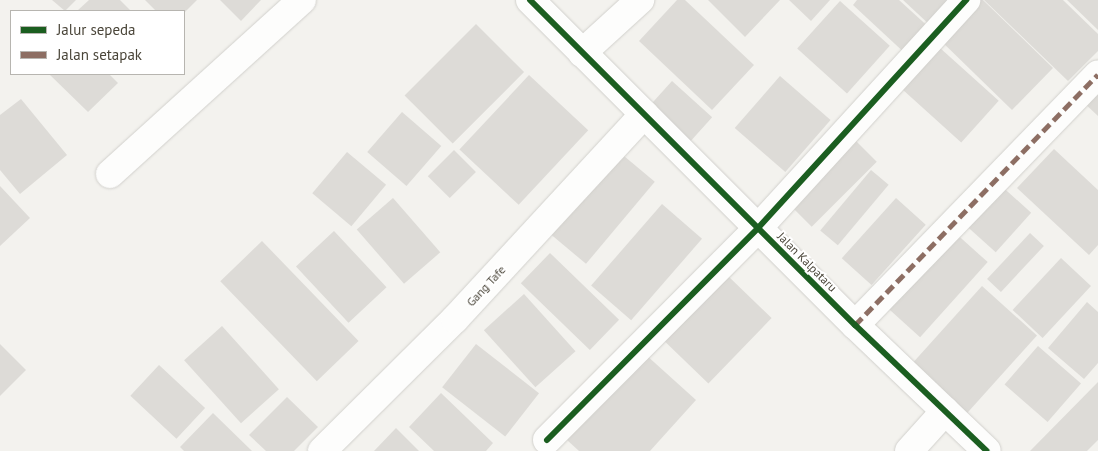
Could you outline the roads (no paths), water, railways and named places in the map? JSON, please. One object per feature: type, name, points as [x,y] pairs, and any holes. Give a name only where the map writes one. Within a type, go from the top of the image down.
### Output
[{"type":"street","points":[[110,174],[302,0]]},
{"type":"street","name":"Jalan Kalpataru","points":[[530,0],[855,325],[987,451]]},
{"type":"street","points":[[582,53],[640,0]]},
{"type":"street","points":[[547,440],[758,228],[966,0]]},
{"type":"street","points":[[855,325],[1098,74]]},
{"type":"street","name":"Gang Tafe","points":[[322,451],[455,319],[644,114]]},
{"type":"street","points":[[908,451],[945,411]]}]
